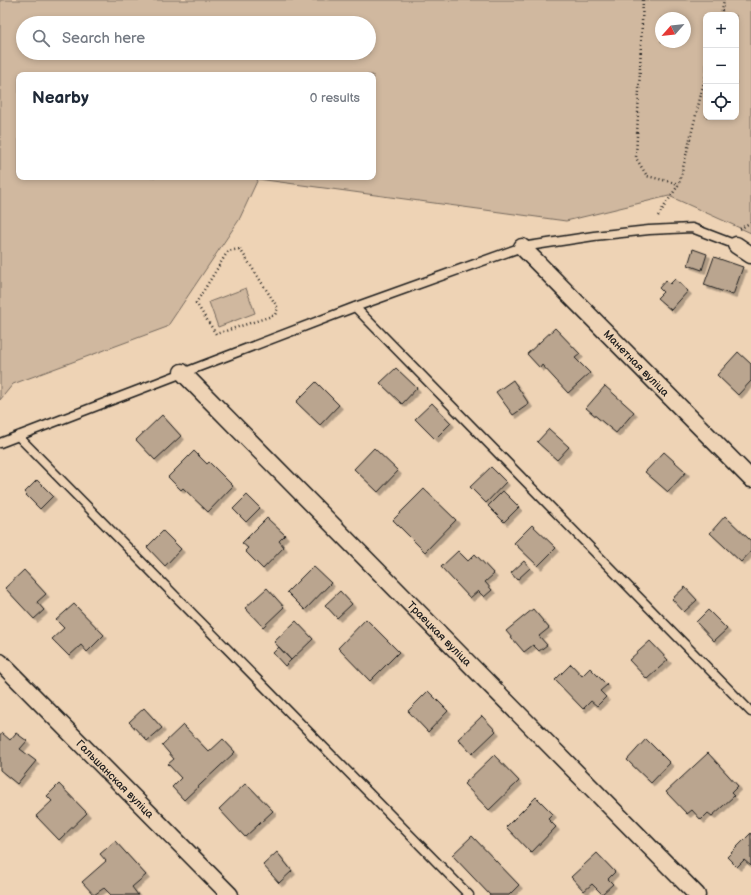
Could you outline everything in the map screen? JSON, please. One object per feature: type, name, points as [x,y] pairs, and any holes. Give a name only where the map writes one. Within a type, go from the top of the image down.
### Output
[{"type":"street","points":[[736,245],[751,255]]},
{"type":"street","name":"Манетная вуліца","points":[[522,247],[751,479]]},
{"type":"street","name":"Траецкая вуліца","points":[[182,372],[697,895]]},
{"type":"street","name":"Гальшанская вуліца","points":[[0,662],[230,895]]},
{"type":"lane","points":[[0,443],[355,307],[522,247],[594,236],[649,230],[692,228],[751,251]]},
{"type":"lane","points":[[355,307],[751,712]]},
{"type":"lane","points":[[18,436],[469,895]]},
{"type":"path","points":[[643,0],[636,158],[647,176],[679,184]]},
{"type":"path","points":[[722,12],[724,0]]},
{"type":"path","points":[[649,230],[679,184],[704,84]]},
{"type":"path","points":[[740,229],[751,222]]},
{"type":"path","points":[[240,249],[278,308],[275,315],[216,334],[196,303],[228,251],[240,249]]},
{"type":"shaded area","points":[[0,0],[751,0],[751,233],[669,196],[566,221],[265,180],[376,180],[376,72],[16,72],[16,180],[258,180],[239,220],[167,327],[13,384],[0,400]]},
{"type":"shaded area","points":[[246,288],[255,313],[218,327],[209,302]]},
{"type":"building","points":[[693,249],[707,254],[702,270],[688,265]]},
{"type":"building","points":[[714,257],[743,267],[733,295],[704,285]]},
{"type":"building","points":[[675,279],[688,291],[671,310],[657,298],[663,292],[659,288],[666,280],[670,284]]},
{"type":"building","points":[[555,328],[580,354],[575,358],[590,373],[568,393],[542,365],[540,368],[527,354]]},
{"type":"building","points":[[738,352],[751,364],[751,381],[738,395],[717,375]]},
{"type":"building","points":[[396,368],[417,388],[402,404],[380,383]]},
{"type":"building","points":[[513,380],[529,404],[513,415],[496,392]]},
{"type":"building","points":[[316,382],[339,405],[320,425],[296,402]]},
{"type":"building","points":[[605,386],[634,412],[616,433],[586,408]]},
{"type":"building","points":[[432,403],[451,423],[435,439],[415,419]]},
{"type":"building","points":[[162,415],[181,436],[155,460],[136,440]]},
{"type":"building","points":[[549,429],[569,447],[557,460],[537,442]]},
{"type":"building","points":[[374,448],[398,471],[378,492],[354,469]]},
{"type":"building","points":[[194,451],[207,464],[209,462],[233,486],[208,512],[183,488],[181,490],[168,477]]},
{"type":"building","points":[[664,452],[686,472],[668,492],[645,472]]},
{"type":"building","points":[[491,467],[506,482],[486,503],[470,487]]},
{"type":"building","points":[[37,480],[53,496],[40,509],[24,493]]},
{"type":"building","points":[[424,489],[456,520],[425,552],[393,520]]},
{"type":"building","points":[[503,491],[519,507],[504,522],[488,506]]},
{"type":"building","points":[[247,495],[260,508],[246,522],[233,509]]},
{"type":"building","points":[[725,516],[751,541],[751,551],[741,562],[710,533]]},
{"type":"building","points":[[267,518],[285,535],[279,541],[284,547],[263,569],[245,551],[248,548],[242,543]]},
{"type":"building","points":[[532,525],[556,548],[538,566],[514,543]]},
{"type":"building","points":[[163,531],[181,549],[165,566],[147,547]]},
{"type":"building","points":[[458,551],[468,561],[475,554],[494,574],[485,582],[492,590],[484,597],[478,591],[470,598],[441,567]]},
{"type":"building","points":[[524,561],[530,568],[517,580],[511,573]]},
{"type":"building","points":[[313,566],[331,583],[305,610],[287,592]]},
{"type":"building","points":[[24,570],[46,594],[37,602],[44,610],[34,619],[5,588]]},
{"type":"building","points":[[685,587],[697,600],[684,612],[672,599]]},
{"type":"building","points":[[267,588],[284,607],[263,627],[245,608]]},
{"type":"building","points":[[340,591],[352,604],[337,618],[325,605]]},
{"type":"building","points":[[74,604],[104,635],[87,652],[81,645],[69,656],[52,639],[64,628],[56,620]]},
{"type":"building","points":[[533,609],[549,628],[539,636],[547,645],[539,651],[533,645],[524,652],[506,631]]},
{"type":"building","points":[[708,610],[727,629],[714,641],[696,622]]},
{"type":"building","points":[[366,619],[399,652],[370,681],[338,648]]},
{"type":"building","points":[[296,621],[313,639],[291,660],[274,642]]},
{"type":"building","points":[[650,641],[668,660],[647,679],[629,660]]},
{"type":"building","points":[[279,647],[291,660],[285,666],[273,653]]},
{"type":"building","points":[[571,664],[582,676],[590,668],[607,685],[600,691],[606,697],[597,706],[591,701],[583,709],[555,680]]},
{"type":"building","points":[[428,691],[448,711],[428,732],[408,711]]},
{"type":"building","points":[[144,708],[162,728],[147,741],[129,722]]},
{"type":"building","points":[[482,716],[496,731],[472,754],[458,739]]},
{"type":"building","points":[[183,725],[209,752],[223,739],[235,752],[184,800],[172,787],[181,778],[168,764],[174,759],[162,745]]},
{"type":"building","points":[[2,733],[10,740],[16,733],[27,741],[20,749],[36,761],[17,784],[0,770],[0,736]]},
{"type":"building","points":[[646,739],[670,763],[651,783],[627,760]]},
{"type":"building","points":[[708,753],[738,786],[731,793],[734,796],[712,816],[708,813],[701,820],[692,810],[687,814],[666,792]]},
{"type":"building","points":[[494,755],[519,781],[489,810],[464,784]]},
{"type":"building","points":[[246,783],[273,811],[245,837],[219,809]]},
{"type":"building","points":[[59,784],[87,813],[59,840],[36,816],[52,801],[47,796]]},
{"type":"building","points":[[536,797],[553,814],[548,819],[556,827],[531,853],[506,827]]},
{"type":"building","points":[[751,833],[751,866],[744,860],[737,867],[727,857]]},
{"type":"building","points":[[472,836],[519,885],[509,895],[490,895],[452,855]]},
{"type":"building","points":[[115,841],[146,875],[132,887],[138,895],[111,895],[104,888],[94,895],[82,882],[106,861],[100,854]]},
{"type":"building","points":[[277,852],[292,871],[279,883],[263,865]]},
{"type":"building","points":[[597,853],[615,872],[608,879],[613,884],[602,894],[592,884],[584,891],[571,877]]}]
